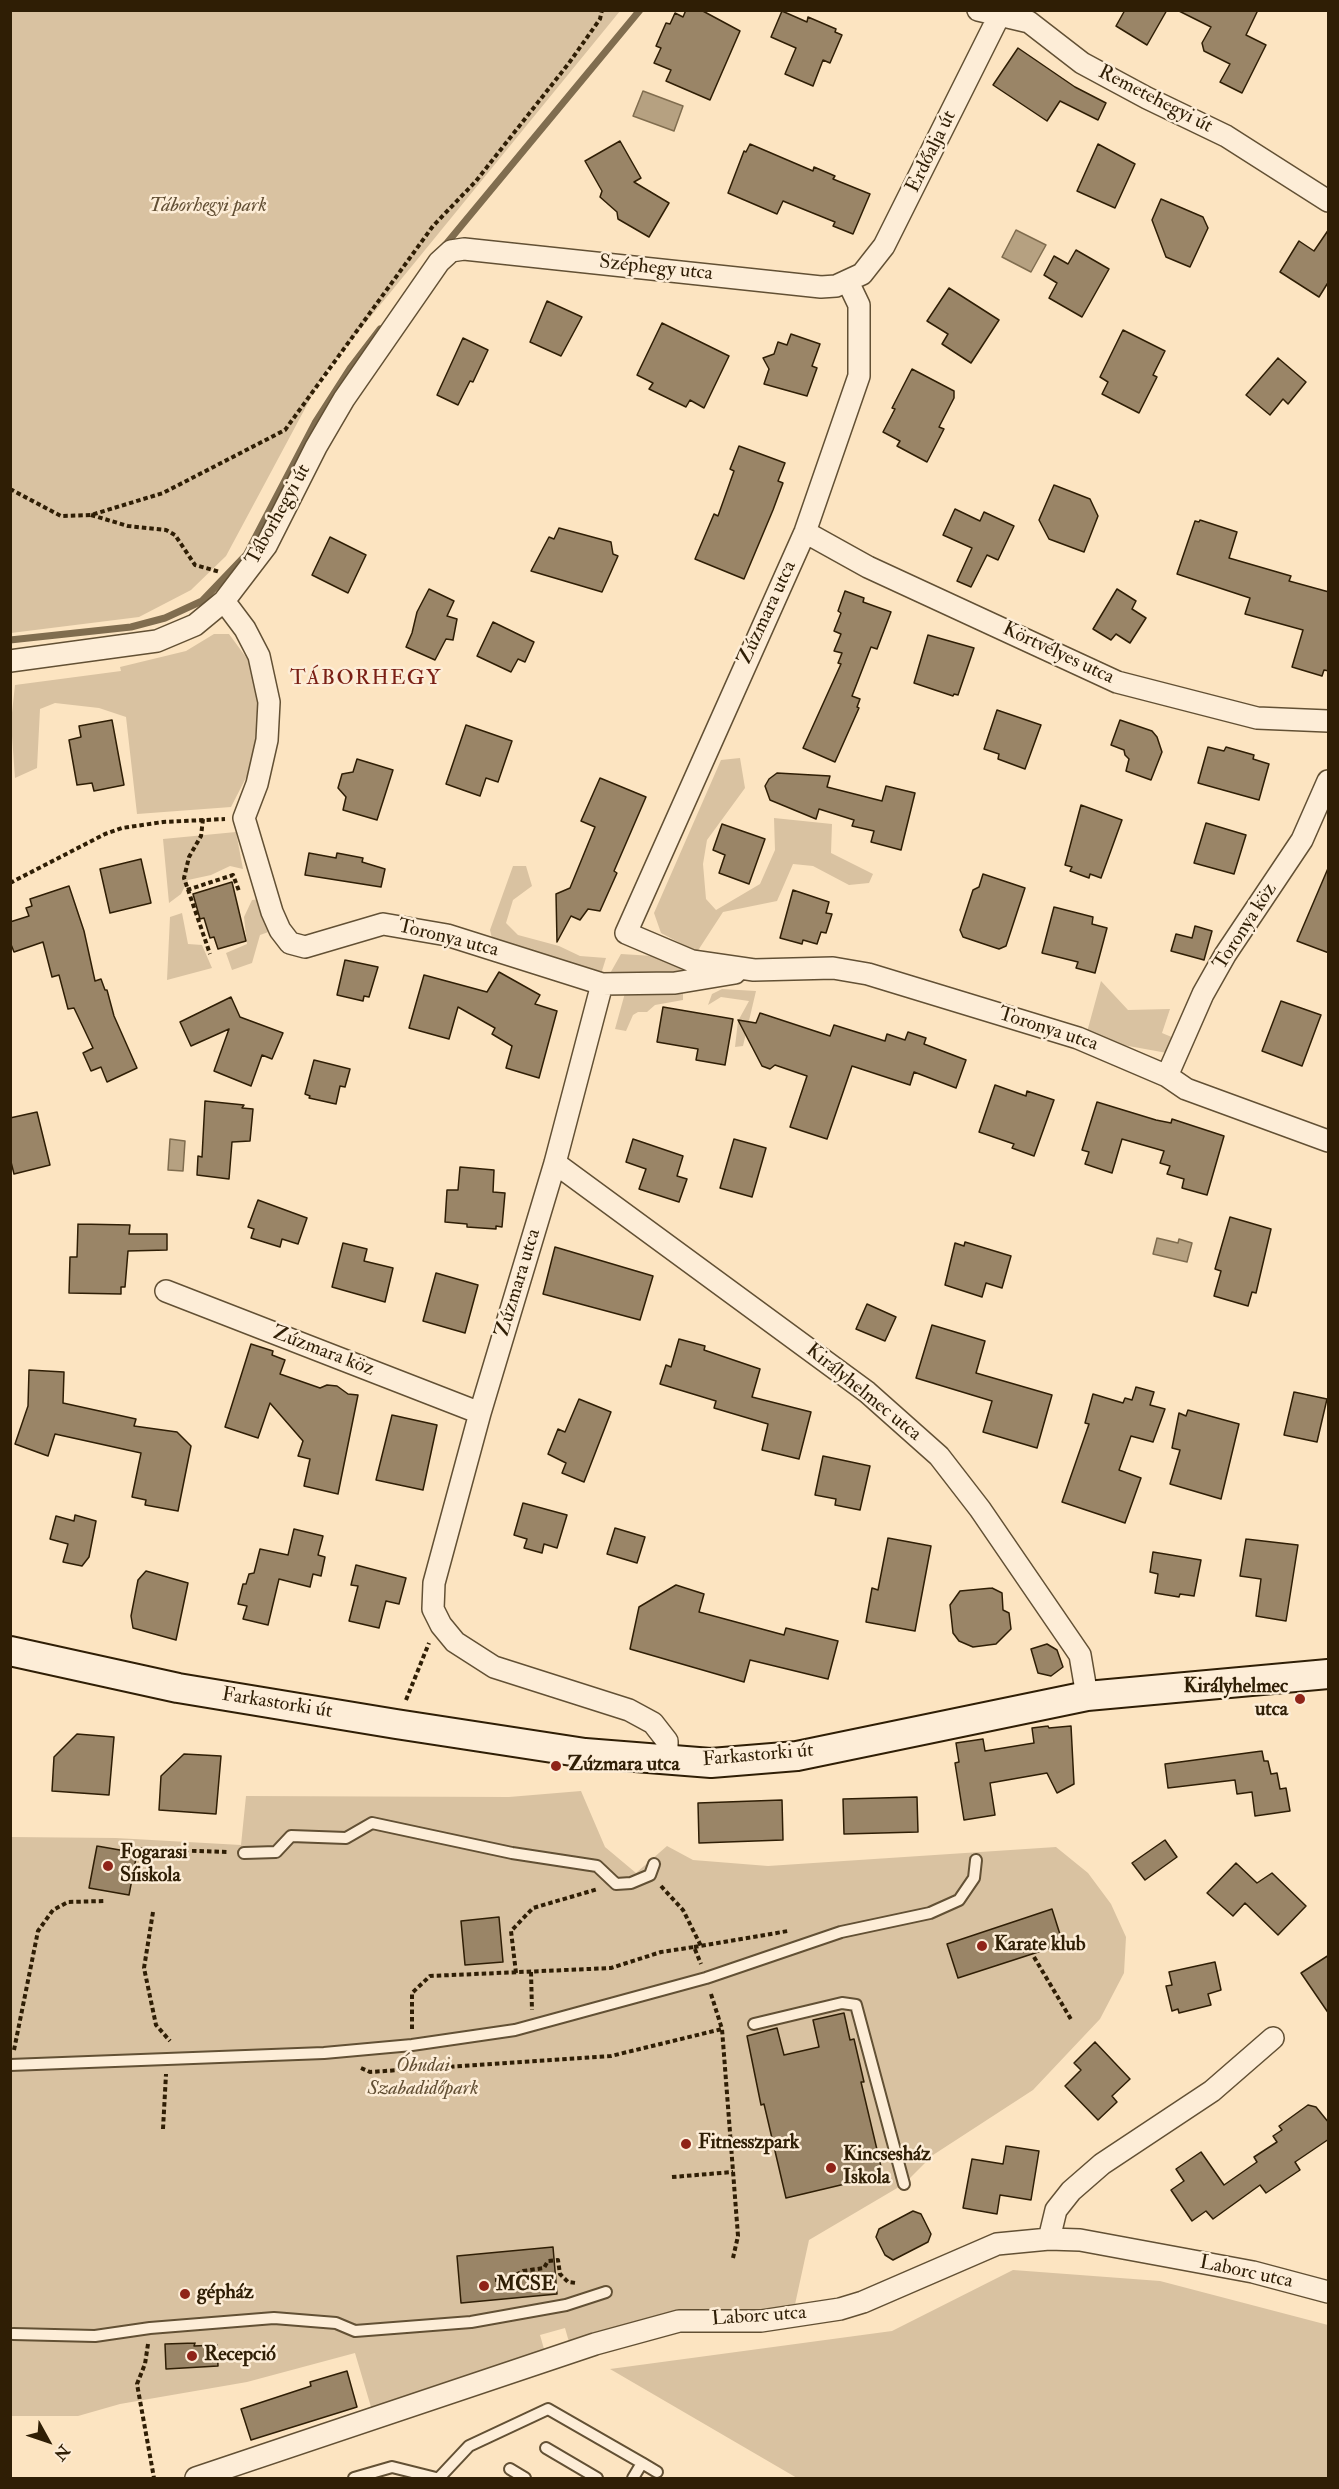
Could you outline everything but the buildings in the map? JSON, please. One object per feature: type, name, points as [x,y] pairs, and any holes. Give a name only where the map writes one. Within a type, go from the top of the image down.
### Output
[{"type":"street","name":"Remetehegyi út","points":[[978,10],[1001,13],[1029,22],[1082,63],[1147,98],[1226,136],[1329,201]]},
{"type":"street","name":"Erdőalja út","points":[[848,282],[862,274],[884,246],[1001,13]]},
{"type":"street","name":"Széphegy utca","points":[[464,249],[821,287],[848,282]]},
{"type":"street","name":"Táborhegyi út","points":[[10,661],[157,641],[195,625],[224,601],[266,546],[316,447],[345,399],[439,262],[451,251],[464,249]]},
{"type":"street","name":"Zúzmara utca","points":[[626,933],[805,532],[860,376],[859,305],[848,282]]},
{"type":"street","name":"Körtvélyes utca","points":[[805,532],[868,567],[1126,685],[1248,716],[1329,721]]},
{"type":"street","points":[[224,601],[245,629],[259,656],[269,702],[267,740],[257,784],[244,818]]},
{"type":"street","name":"Toronya köz","points":[[1167,1076],[1225,955],[1302,840],[1329,781]]},
{"type":"street","name":"Toronya utca","points":[[244,818],[272,912],[280,930],[290,943],[305,947],[383,924],[447,935],[602,984],[675,983],[754,970],[833,968],[868,974],[1078,1038],[1167,1076],[1186,1089],[1329,1141]]},
{"type":"street","name":"Toronya utca","points":[[626,933],[692,961],[754,970]]},
{"type":"street","name":"Zúzmara utca","points":[[602,984],[555,1163],[480,1413],[434,1583],[433,1609],[455,1642],[494,1667],[629,1710],[653,1723],[667,1741],[667,1761]]},
{"type":"street","name":"Királyhelmec utca","points":[[555,1163],[867,1392],[939,1456],[980,1509],[1080,1655],[1087,1696]]},
{"type":"street","name":"Zúzmara köz","points":[[165,1292],[480,1413]]},
{"type":"street","name":"Farkastorki út","points":[[10,1651],[178,1688],[396,1724],[585,1752],[667,1761],[711,1763],[797,1756],[1087,1696],[1329,1674]]},
{"type":"street","points":[[1049,2239],[1056,2210],[1071,2191],[1102,2164],[1212,2091],[1273,2038]]},
{"type":"street","name":"Laborc utca","points":[[196,2478],[594,2344],[679,2322],[761,2321],[840,2309],[863,2302],[997,2244],[1049,2239],[1080,2240],[1253,2272],[1329,2292]]},
{"type":"lane","points":[[244,1853],[276,1852],[291,1836],[346,1838],[372,1823],[512,1853],[597,1866],[616,1884],[631,1883],[650,1875],[654,1864]]},
{"type":"lane","points":[[11,2065],[324,2053],[412,2045],[533,2025],[706,1978],[841,1932],[930,1913],[960,1900],[974,1878],[976,1860]]},
{"type":"lane","points":[[754,2024],[842,2003],[855,2005],[904,2184]]},
{"type":"lane","points":[[13,2334],[95,2336],[150,2328],[274,2318],[336,2323],[355,2331],[471,2322],[566,2306],[606,2292]]},
{"type":"lane","points":[[354,2478],[392,2467],[437,2478],[469,2446],[548,2409],[657,2472]]},
{"type":"lane","points":[[546,2448],[597,2478]]},
{"type":"lane","points":[[633,2478],[642,2463]]},
{"type":"lane","points":[[510,2469],[525,2478]]},
{"type":"path","points":[[600,19],[602,10]]},
{"type":"path","points":[[10,489],[61,516],[91,515],[163,493],[285,430],[384,290],[434,226],[483,172],[569,63],[606,10]]},
{"type":"path","points":[[91,515],[128,526],[166,530],[175,535],[195,565],[230,574],[238,584]]},
{"type":"path","points":[[10,883],[105,834],[134,825],[244,818]]},
{"type":"path","points":[[203,819],[201,836],[189,857],[183,878],[210,954]]},
{"type":"path","points":[[187,890],[233,875],[238,891],[235,892]]},
{"type":"path","points":[[396,1724],[439,1620]]},
{"type":"path","points":[[132,1849],[244,1853]]},
{"type":"path","points":[[650,1875],[684,1910],[701,1946]]},
{"type":"path","points":[[516,1973],[511,1931],[533,1908],[616,1884]]},
{"type":"path","points":[[11,2065],[38,1931],[53,1910],[68,1902],[105,1901]]},
{"type":"path","points":[[153,1912],[144,1968],[156,2025],[184,2058]]},
{"type":"path","points":[[412,2045],[412,1993],[430,1976],[611,1968],[661,1952],[779,1931],[800,1931]]},
{"type":"path","points":[[694,1947],[722,2029],[738,2236],[734,2258]]},
{"type":"path","points":[[1034,1957],[1072,2021]]},
{"type":"path","points":[[531,1972],[533,2025]]},
{"type":"path","points":[[324,2053],[370,2072],[485,2066],[610,2056],[722,2029]]},
{"type":"path","points":[[163,2129],[167,2059]]},
{"type":"path","points":[[672,2177],[733,2172]]},
{"type":"path","points":[[495,2280],[509,2278],[523,2271],[544,2268],[548,2261],[558,2260],[560,2274]]},
{"type":"path","points":[[150,2328],[145,2364],[137,2384],[154,2478]]},
{"type":"green space","name":"Táborhegyi park","points":[[10,11],[620,11],[323,375],[226,556],[191,590],[139,617],[11,633]]},
{"type":"green space","points":[[214,634],[229,634],[251,664],[261,712],[251,768],[231,807],[137,814],[126,717],[99,708],[55,703],[40,709],[37,768],[15,778],[11,722],[15,685],[121,671],[120,667],[186,651]]},
{"type":"green space","points":[[740,758],[745,788],[707,840],[703,864],[706,899],[716,910],[760,884],[775,850],[774,818],[832,824],[831,853],[873,874],[869,883],[849,885],[813,866],[793,864],[777,901],[723,912],[697,952],[661,933],[654,913],[721,760]]},
{"type":"green space","points":[[236,832],[243,869],[230,866],[211,875],[188,880],[181,894],[169,903],[163,839]]},
{"type":"green space","points":[[513,866],[526,866],[532,886],[513,900],[506,923],[518,935],[559,946],[580,956],[606,958],[601,974],[578,971],[528,949],[493,942],[490,930]]},
{"type":"green space","points":[[261,899],[274,930],[260,935],[252,963],[232,970],[226,953],[247,944],[244,917],[252,900]]},
{"type":"green space","points":[[182,913],[188,944],[202,945],[212,968],[167,980],[170,917]]},
{"type":"green space","points":[[621,954],[669,957],[697,967],[680,978],[608,977]]},
{"type":"green space","points":[[1101,981],[1128,1010],[1170,1009],[1162,1033],[1174,1038],[1167,1053],[1112,1043],[1087,1032]]},
{"type":"green space","points":[[722,989],[756,991],[743,1046],[735,1047],[738,1021],[749,1001],[721,997],[708,1005],[712,994]]},
{"type":"green space","points":[[683,990],[683,1000],[655,1005],[647,1012],[638,1012],[633,1015],[626,1031],[615,1029],[625,993]]},
{"type":"green space","name":"Óbudai Szabadidőpark","points":[[581,1791],[605,1847],[636,1873],[667,1846],[693,1860],[768,1866],[1056,1847],[1088,1873],[1111,1904],[1126,1937],[1124,1973],[1100,2019],[1033,2090],[933,2155],[904,2184],[809,2240],[794,2309],[569,2342],[565,2328],[540,2335],[544,2349],[371,2407],[355,2353],[247,2382],[120,2404],[78,2416],[11,2416],[11,1837],[116,1838],[241,1845],[246,1796],[509,1797]]},
{"type":"green space","points":[[1013,2270],[1160,2281],[1328,2325],[1328,2478],[797,2478],[610,2369],[892,2331]]},
{"type":"shaded area","points":[[643,91],[683,106],[674,131],[633,116]]},
{"type":"shaded area","points":[[1016,230],[1046,245],[1031,272],[1002,257]]},
{"type":"shaded area","points":[[170,1139],[185,1141],[183,1171],[168,1170]]},
{"type":"shaded area","points":[[1157,1238],[1178,1243],[1179,1239],[1192,1243],[1187,1262],[1153,1254]]},
{"type":"waterway","points":[[442,249],[640,10]]},
{"type":"waterway","points":[[10,640],[131,627],[165,618],[202,601],[246,555],[315,423],[351,367],[380,329]]},
{"type":"place","name":"Királyhelmec utca","points":[[1300,1699]]},
{"type":"place","name":"Zúzmara utca","points":[[556,1766]]},
{"type":"place","name":"Fogarasi Síiskola","points":[[108,1866]]},
{"type":"place","name":"Karate klub","points":[[982,1946]]},
{"type":"place","name":"Fitnesszpark","points":[[686,2144]]},
{"type":"place","name":"Kincsesház Iskola","points":[[831,2168]]},
{"type":"place","name":"MCSE","points":[[484,2286]]},
{"type":"place","name":"gépház","points":[[185,2294]]},
{"type":"place","name":"Recepció","points":[[192,2356]]},
{"type":"district","name":"TÁBORHEGY","points":[[366,679]]}]
